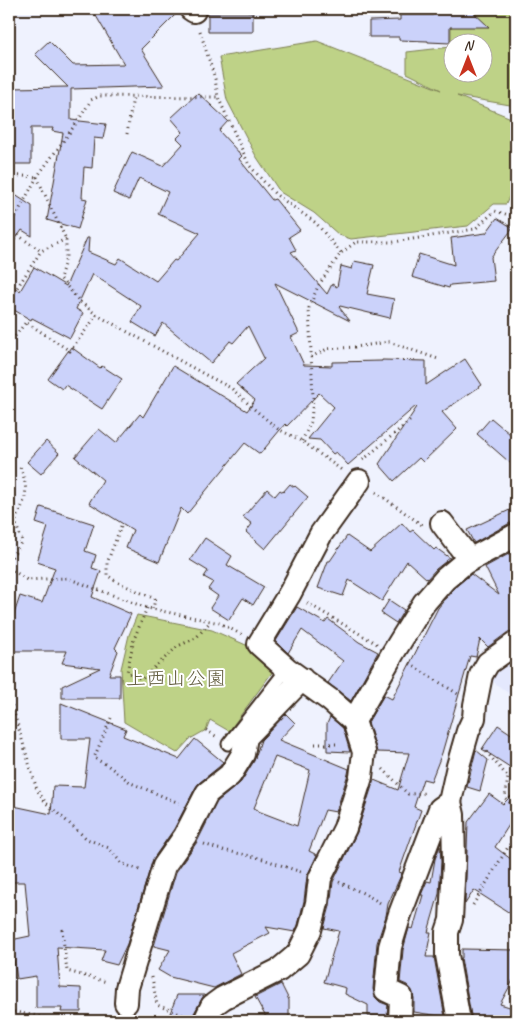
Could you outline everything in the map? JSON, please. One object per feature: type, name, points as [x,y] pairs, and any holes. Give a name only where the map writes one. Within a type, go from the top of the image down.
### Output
[{"type":"street","points":[[198,1020],[223,998],[279,970],[298,954],[310,930],[317,903],[320,878],[345,828],[361,777],[364,752],[354,721],[259,644],[290,593],[321,534],[360,471]]},
{"type":"street","points":[[434,526],[470,560]]},
{"type":"street","points":[[354,721],[424,602],[464,564],[516,535]]},
{"type":"street","points":[[459,1021],[447,954],[447,932],[451,920],[454,862],[453,815],[450,802],[460,757],[468,730],[474,718],[481,675],[488,663],[516,643]]},
{"type":"street","points":[[126,995],[136,956],[167,861],[184,836],[208,793],[230,775],[243,754],[246,737],[295,674]]},
{"type":"street","points":[[400,1021],[401,997],[386,990],[390,947],[400,914],[440,809],[450,802]]},
{"type":"lane","points":[[228,744],[295,674]]},
{"type":"path","points":[[192,10],[210,60],[218,97],[249,165],[275,194],[316,223],[341,253]]},
{"type":"path","points":[[41,251],[9,229],[37,177],[92,100],[100,96],[218,97]]},
{"type":"path","points":[[127,134],[133,97]]},
{"type":"path","points":[[9,175],[37,177]]},
{"type":"path","points":[[37,177],[66,239],[66,258],[60,278],[80,302],[97,314],[231,388],[278,429],[302,441],[348,474],[360,471],[412,418]]},
{"type":"path","points":[[302,441],[311,422],[314,398],[309,308],[318,286],[341,253],[356,242],[394,242],[475,229],[496,212],[516,217]]},
{"type":"path","points":[[9,300],[41,251],[66,239]]},
{"type":"path","points":[[9,344],[26,322],[70,351],[97,314]]},
{"type":"path","points":[[311,357],[327,349],[389,342],[438,359]]},
{"type":"path","points":[[9,561],[22,541],[16,523],[17,516],[24,502],[26,481],[20,467]]},
{"type":"path","points":[[360,471],[419,522],[434,526]]},
{"type":"path","points":[[122,526],[107,564],[107,575],[117,582],[155,599],[153,609]]},
{"type":"path","points":[[9,568],[27,580],[67,578],[147,608],[220,623],[259,644]]},
{"type":"path","points":[[147,608],[134,639],[127,672],[142,679],[178,646],[196,638],[210,622]]},
{"type":"path","points":[[9,696],[37,790],[46,804],[87,839],[109,848],[121,863],[160,878]]},
{"type":"path","points":[[111,718],[94,758],[132,783],[198,811]]},
{"type":"path","points":[[364,752],[408,794],[428,793],[450,802]]},
{"type":"path","points":[[496,762],[508,777],[505,798],[516,808]]},
{"type":"path","points":[[184,836],[218,849],[260,858],[294,870]]},
{"type":"path","points":[[451,920],[465,917],[510,844],[516,849]]},
{"type":"path","points":[[322,874],[365,894]]},
{"type":"path","points":[[62,929],[67,971],[126,995]]},
{"type":"path","points":[[136,956],[144,957],[149,962],[157,1005],[198,1020]]},
{"type":"path","points":[[516,989],[510,999],[516,1002]]},
{"type":"path","points":[[9,1011],[56,1021]]},
{"type":"shaded area","points":[[516,651],[516,699],[488,678]]},
{"type":"green space","points":[[451,9],[516,9],[516,106],[457,96],[516,120],[516,181],[506,204],[494,204],[468,226],[351,239],[339,235],[314,213],[280,192],[256,156],[227,100],[219,57],[317,41],[441,90],[407,73],[407,52],[442,48],[442,82],[492,82],[492,32],[451,32]]},
{"type":"green space","name":"上西山公園","points":[[137,615],[212,630],[255,649],[276,667],[229,731],[210,720],[206,730],[190,739],[177,753],[124,722],[121,669],[129,635]]},
{"type":"building","points":[[92,9],[131,9],[151,14],[177,13],[141,49],[164,86],[71,89],[71,120],[106,124],[103,139],[94,138],[92,168],[84,167],[82,198],[87,199],[78,229],[47,220],[63,133],[52,131],[53,128],[31,128],[31,164],[11,164],[11,88],[68,87],[35,54],[49,41],[73,65],[124,64]]},
{"type":"building","points":[[457,9],[470,9],[489,27],[450,27],[450,32],[442,32],[442,43],[399,40],[399,37],[369,37],[369,21],[400,20],[400,15],[433,15],[433,11],[457,11]]},
{"type":"building","points":[[208,13],[253,13],[253,32],[208,32]]},
{"type":"building","points":[[198,93],[228,121],[219,131],[242,156],[239,159],[272,200],[275,199],[300,230],[289,237],[296,250],[291,252],[327,294],[332,284],[337,287],[341,266],[352,269],[354,261],[374,265],[367,294],[394,299],[390,318],[340,306],[350,321],[275,283],[299,333],[291,337],[304,365],[332,366],[332,362],[382,360],[426,361],[426,385],[465,359],[482,385],[442,412],[457,429],[423,462],[419,458],[394,481],[379,464],[417,407],[348,465],[336,452],[333,454],[320,440],[308,439],[334,407],[319,393],[287,426],[285,424],[260,454],[245,443],[187,514],[181,508],[159,562],[126,548],[133,530],[89,503],[103,480],[75,457],[99,429],[116,443],[140,414],[143,417],[173,366],[247,411],[255,400],[236,384],[264,358],[248,326],[233,343],[230,341],[211,363],[163,323],[155,336],[132,322],[141,306],[92,274],[76,309],[83,313],[70,338],[32,318],[31,320],[9,307],[9,284],[20,291],[34,267],[66,286],[87,238],[89,238],[88,252],[116,264],[120,258],[156,281],[174,260],[176,261],[200,233],[158,214],[168,192],[139,178],[129,200],[113,193],[132,152],[163,166],[183,144],[177,138],[183,132],[171,118]]},
{"type":"building","points":[[9,191],[32,206],[32,236],[22,230],[9,249]]},
{"type":"building","points":[[497,218],[513,228],[491,257],[494,281],[450,285],[449,288],[412,277],[419,254],[454,265],[451,238],[486,233]]},
{"type":"building","points":[[71,347],[100,368],[102,366],[122,379],[102,409],[65,385],[62,389],[48,379]]},
{"type":"building","points":[[491,418],[516,439],[516,468],[477,434]]},
{"type":"building","points":[[46,441],[59,453],[41,474],[27,462]]},
{"type":"building","points":[[290,484],[308,497],[265,549],[246,532],[252,524],[243,517],[267,489],[275,496],[280,490],[283,492]]},
{"type":"building","points":[[41,507],[94,524],[85,551],[96,555],[92,568],[101,571],[92,597],[131,614],[115,648],[118,651],[109,675],[120,675],[120,698],[62,698],[62,686],[100,668],[62,663],[67,651],[9,651],[9,629],[20,596],[42,603],[55,568],[37,562],[48,527],[36,523]]},
{"type":"building","points":[[516,507],[516,522],[510,523],[474,543],[467,530]]},
{"type":"building","points":[[402,523],[410,532],[413,530],[434,550],[436,548],[450,558],[427,579],[407,561],[382,601],[349,580],[343,596],[318,588],[328,561],[330,561],[347,536],[370,552]]},
{"type":"building","points":[[205,538],[232,556],[227,565],[264,587],[253,605],[243,598],[229,620],[210,608],[218,596],[208,589],[213,582],[204,577],[208,571],[190,560]]},
{"type":"building","points":[[516,550],[516,630],[508,632],[488,647],[480,639],[476,657],[470,656],[442,753],[431,781],[423,779],[414,807],[421,810],[399,872],[402,873],[388,904],[377,943],[373,989],[375,997],[380,1002],[388,1005],[387,1016],[368,1016],[368,1005],[345,994],[346,988],[324,982],[339,931],[324,928],[330,906],[333,882],[357,832],[374,780],[398,790],[409,753],[377,752],[368,722],[384,695],[392,699],[438,608],[454,588],[471,574],[499,595],[485,567]]},
{"type":"building","points":[[389,600],[404,610],[396,623],[381,613]]},
{"type":"building","points":[[297,607],[325,623],[328,619],[359,642],[378,652],[351,701],[328,683],[343,661],[302,630],[288,653],[276,641]]},
{"type":"building","points":[[61,703],[126,729],[123,736],[179,759],[195,739],[223,762],[196,787],[174,829],[153,859],[127,944],[117,965],[101,961],[105,950],[57,947],[60,987],[81,988],[81,1012],[61,1012],[62,1008],[36,1008],[36,976],[17,979],[11,940],[30,936],[25,882],[9,882],[9,805],[51,814],[53,786],[84,787],[90,739],[61,739]]},
{"type":"building","points":[[286,714],[295,723],[279,740],[349,769],[336,812],[325,810],[309,851],[317,855],[307,876],[304,901],[298,925],[295,932],[266,927],[270,933],[231,953],[241,974],[214,988],[170,977],[158,970],[170,950],[154,946],[176,872],[197,842],[217,802],[241,782],[254,761],[261,740]],"holes":[[[275,757],[310,770],[297,826],[254,808]]]},
{"type":"building","points":[[330,717],[343,728],[350,752],[327,751],[327,724]]},
{"type":"building","points":[[498,725],[516,737],[516,771],[482,749]]},
{"type":"building","points":[[476,750],[488,760],[480,791],[467,787]]},
{"type":"building","points":[[516,791],[516,814],[495,847],[516,863],[516,917],[474,890],[465,904],[468,822],[489,794],[503,804]]},
{"type":"building","points":[[440,846],[439,894],[428,932],[431,932],[426,957],[434,957],[445,1017],[414,1012],[412,991],[407,985],[400,982],[403,950],[409,928],[413,929],[423,895],[421,895],[427,881],[431,882],[435,859]]},
{"type":"building","points":[[462,949],[516,950],[516,975],[500,1004],[516,1009],[516,1021],[472,1021],[461,958]]},
{"type":"building","points":[[281,984],[289,1000],[289,1021],[268,1021],[255,997]]},
{"type":"building","points":[[177,995],[204,995],[193,1015],[192,1021],[167,1021]]}]
